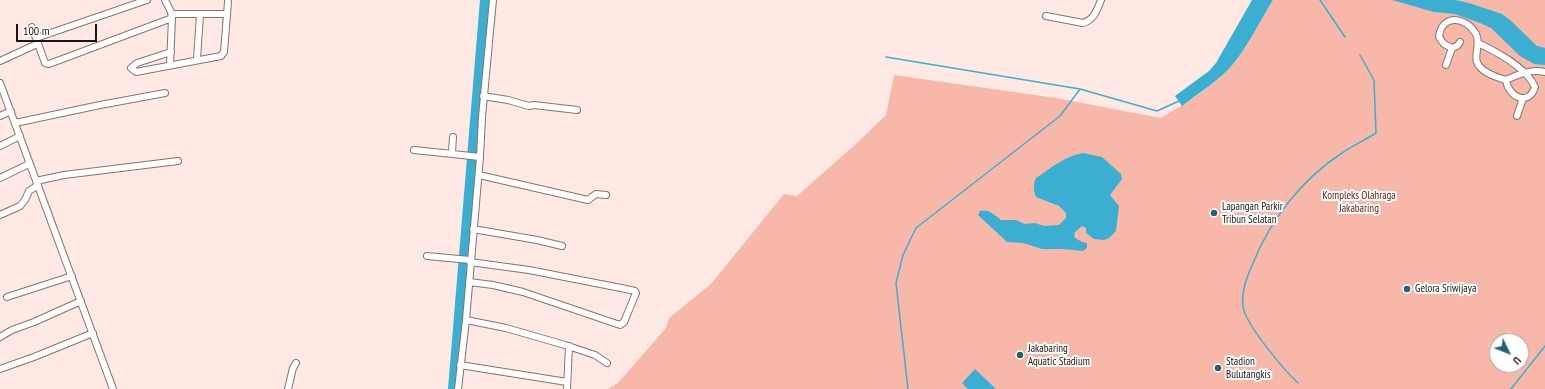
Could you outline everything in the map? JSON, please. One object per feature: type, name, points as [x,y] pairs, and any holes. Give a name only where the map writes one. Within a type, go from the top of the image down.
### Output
[{"type":"street","points":[[0,61],[36,41],[146,0]]},
{"type":"street","points":[[165,0],[172,16],[170,65]]},
{"type":"street","points":[[458,389],[466,320],[478,175],[475,157],[491,30],[493,0]]},
{"type":"street","points":[[1046,16],[1083,24],[1089,22],[1095,15],[1101,0]]},
{"type":"street","points":[[171,52],[137,63],[131,68],[136,72],[197,59],[221,56],[223,54],[228,2]]},
{"type":"street","points":[[197,59],[200,14]]},
{"type":"street","points":[[32,27],[45,63],[49,64],[172,16],[227,14]]},
{"type":"street","points":[[1452,48],[1444,44],[1439,37],[1440,29],[1445,22],[1452,20],[1461,21],[1470,26],[1477,35],[1477,62],[1483,70],[1506,80],[1524,72],[1537,70],[1545,72]]},
{"type":"street","points":[[1446,65],[1452,48],[1457,46],[1460,42]]},
{"type":"street","points":[[1478,43],[1505,58],[1524,72],[1529,76],[1535,87],[1529,96],[1523,98],[1515,97],[1507,88],[1506,80]]},
{"type":"street","points":[[0,83],[114,389]]},
{"type":"street","points":[[15,123],[165,93]]},
{"type":"street","points":[[483,96],[508,100],[529,106],[534,105],[577,110]]},
{"type":"street","points":[[1517,116],[1523,98]]},
{"type":"street","points":[[0,116],[10,111]]},
{"type":"street","points":[[0,146],[20,136]]},
{"type":"street","points":[[453,137],[453,154]]},
{"type":"street","points":[[414,150],[475,157]]},
{"type":"street","points":[[0,215],[20,206],[25,200],[29,191],[37,183],[64,175],[178,161]]},
{"type":"street","points":[[0,178],[29,164]]},
{"type":"street","points":[[478,175],[588,200],[596,194],[606,195]]},
{"type":"street","points":[[473,229],[562,246]]},
{"type":"street","points":[[427,256],[455,258],[537,272],[626,288],[635,291],[636,293],[624,322],[620,325],[612,324],[561,304],[523,292],[485,283],[469,282]]},
{"type":"street","points":[[7,297],[72,276]]},
{"type":"street","points":[[0,337],[12,330],[81,301]]},
{"type":"street","points":[[466,320],[569,346],[596,355],[607,363]]},
{"type":"street","points":[[0,369],[93,333]]},
{"type":"street","points":[[460,365],[478,367],[567,386],[569,346]]},
{"type":"street","points":[[288,389],[293,368],[296,363]]},
{"type":"green space","name":"Kompleks Olahraga Jakabaring","points":[[1273,0],[1545,0],[1545,389],[608,389],[618,383],[666,328],[669,318],[711,284],[784,194],[797,196],[886,115],[894,75],[1056,98],[1161,118],[1219,79],[1234,63],[1245,48]]},
{"type":"water","points":[[1252,0],[1273,0],[1250,40],[1234,63],[1216,80],[1182,106],[1175,96],[1209,71],[1216,63]]},
{"type":"water","points":[[1392,0],[1455,0],[1502,14],[1537,46],[1545,48],[1545,65],[1534,64],[1520,56],[1491,28],[1480,23],[1455,14],[1434,12]]},
{"type":"water","points":[[1083,153],[1102,157],[1121,174],[1122,179],[1110,195],[1119,206],[1116,231],[1109,238],[1104,240],[1094,239],[1086,233],[1086,228],[1082,226],[1075,232],[1074,237],[1087,243],[1087,248],[1083,251],[1042,249],[1023,243],[1007,242],[978,215],[980,211],[986,211],[1001,220],[1016,220],[1025,224],[1035,223],[1044,226],[1059,225],[1066,218],[1066,213],[1059,206],[1036,197],[1034,192],[1035,180],[1058,163]]},
{"type":"water","points":[[975,369],[996,389],[968,389],[962,383]]},
{"type":"waterway","points":[[453,389],[485,0]]},
{"type":"waterway","points":[[1320,0],[1345,37]]},
{"type":"waterway","points":[[1298,383],[1275,358],[1251,325],[1243,307],[1245,284],[1260,247],[1289,201],[1327,163],[1376,133],[1374,80],[1360,55]]},
{"type":"waterway","points":[[886,57],[1080,89],[1157,111],[1179,101]]},
{"type":"waterway","points":[[908,389],[896,283],[903,255],[916,228],[1060,116],[1080,89]]},
{"type":"waterway","points":[[1511,389],[1545,346]]},
{"type":"place","name":"Lapangan Parkir Tribun Selatan","points":[[1214,213]]},
{"type":"place","name":"Gelora Sriwijaya","points":[[1407,289]]},
{"type":"place","name":"Jakabaring Aquatic Stadium","points":[[1020,355]]},
{"type":"place","name":"Stadion Bulutangkis","points":[[1218,368]]}]
